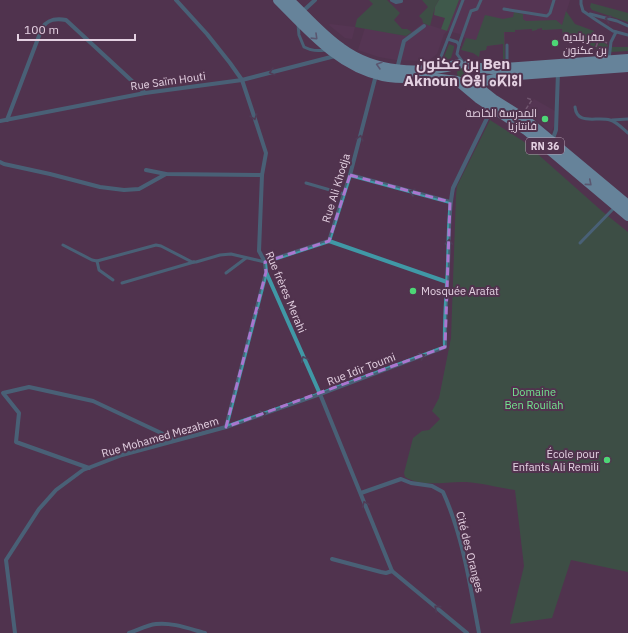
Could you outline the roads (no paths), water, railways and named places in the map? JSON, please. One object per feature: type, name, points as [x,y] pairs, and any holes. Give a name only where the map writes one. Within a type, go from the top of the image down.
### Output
[{"type":"main road","points":[[278,0],[342,49],[369,62],[396,69],[423,70],[464,64],[486,69],[628,59]]},
{"type":"main road","points":[[289,0],[300,16],[333,52],[362,69],[376,74],[392,77],[481,82],[506,76],[628,67]]},
{"type":"main road","points":[[464,64],[453,71],[454,76],[464,81]]},
{"type":"main road","points":[[464,64],[472,72],[464,81]]},
{"type":"main road","points":[[484,92],[485,85],[490,79]]},
{"type":"main road","name":"RN 36","points":[[464,81],[484,92],[525,119],[628,205]]},
{"type":"main road","name":"RN 36","points":[[464,81],[473,94],[526,130],[628,216]]},
{"type":"street","name":"Rue frères Merahi","points":[[176,0],[207,34],[242,80],[266,153],[262,175],[259,251],[265,262],[266,272],[320,394]]},
{"type":"street","points":[[300,16],[315,0]]},
{"type":"street","points":[[392,0],[396,2],[401,1]]},
{"type":"street","points":[[6,120],[42,28],[45,23],[58,18],[66,20],[145,93]]},
{"type":"street","points":[[396,69],[404,40],[424,26]]},
{"type":"street","name":"Rue Saïm Houti","points":[[0,121],[145,93],[242,80],[333,52]]},
{"type":"street","points":[[552,141],[556,130],[558,72]]},
{"type":"street","name":"Rue Ali Khodja","points":[[329,242],[350,175],[376,74]]},
{"type":"street","name":"Rue Idir Toumi","points":[[467,633],[392,571],[320,394],[445,347],[444,316],[452,188],[492,108]]},
{"type":"street","points":[[0,162],[100,187],[124,190],[139,189],[166,174]]},
{"type":"street","points":[[146,170],[166,174],[262,175]]},
{"type":"street","points":[[350,175],[450,202]]},
{"type":"street","points":[[265,262],[329,242],[447,282]]},
{"type":"street","name":"Rue Mohamed Mezahem","points":[[15,633],[6,560],[39,509],[56,490],[83,470],[122,455],[226,427],[266,272]]},
{"type":"street","points":[[89,468],[16,442],[19,412],[3,393],[29,387],[93,401],[176,440]]},
{"type":"street","points":[[226,427],[320,394]]},
{"type":"street","name":"Cité des Oranges","points":[[361,493],[401,479],[411,483],[432,486],[443,492],[451,511],[464,553],[479,633]]},
{"type":"street","points":[[332,559],[381,572],[386,573],[392,571]]},
{"type":"street","points":[[129,633],[155,624],[165,624],[205,633]]},
{"type":"lane","points":[[423,70],[437,64],[440,60],[463,0]]},
{"type":"lane","points":[[464,64],[459,58],[459,46],[470,11],[478,7],[481,0]]},
{"type":"lane","points":[[504,9],[547,16],[550,13],[554,0]]},
{"type":"lane","points":[[582,0],[582,8],[596,20],[616,32],[628,34]]},
{"type":"lane","points":[[588,14],[617,21],[628,26]]},
{"type":"lane","points":[[300,16],[299,35],[304,47],[310,50],[333,52]]},
{"type":"lane","points":[[608,61],[610,44],[616,32]]},
{"type":"lane","points":[[448,39],[457,42],[459,46]]},
{"type":"lane","points":[[506,45],[507,68]]},
{"type":"lane","points":[[575,107],[577,114],[582,118],[610,120],[628,118]]},
{"type":"lane","points":[[610,120],[628,133]]},
{"type":"lane","points":[[306,183],[344,194]]},
{"type":"lane","points":[[580,243],[616,206]]},
{"type":"lane","points":[[64,245],[92,260],[97,261],[156,245],[161,246],[192,262],[196,262]]},
{"type":"lane","points":[[122,283],[220,255],[231,254],[265,262]]},
{"type":"lane","points":[[226,273],[246,258]]},
{"type":"lane","points":[[97,261],[99,270],[113,280]]},
{"type":"place","name":"مقر بلدية بن عكنون","points":[[555,43]]},
{"type":"place","name":"المدرسة الخاصة فانتازيا","points":[[545,119]]},
{"type":"place","name":"Mosquée Arafat","points":[[413,291]]},
{"type":"place","name":"École pour Enfants Ali Remili","points":[[607,460]]},
{"type":"district","name":"بن عكنون Ben Aknoun ⴱⴻⵏ ⴰⴽⵏⵓⵏ","points":[[463,72]]},
{"type":"park label","name":"Domaine Ben Rouilah","points":[[534,398]]}]
